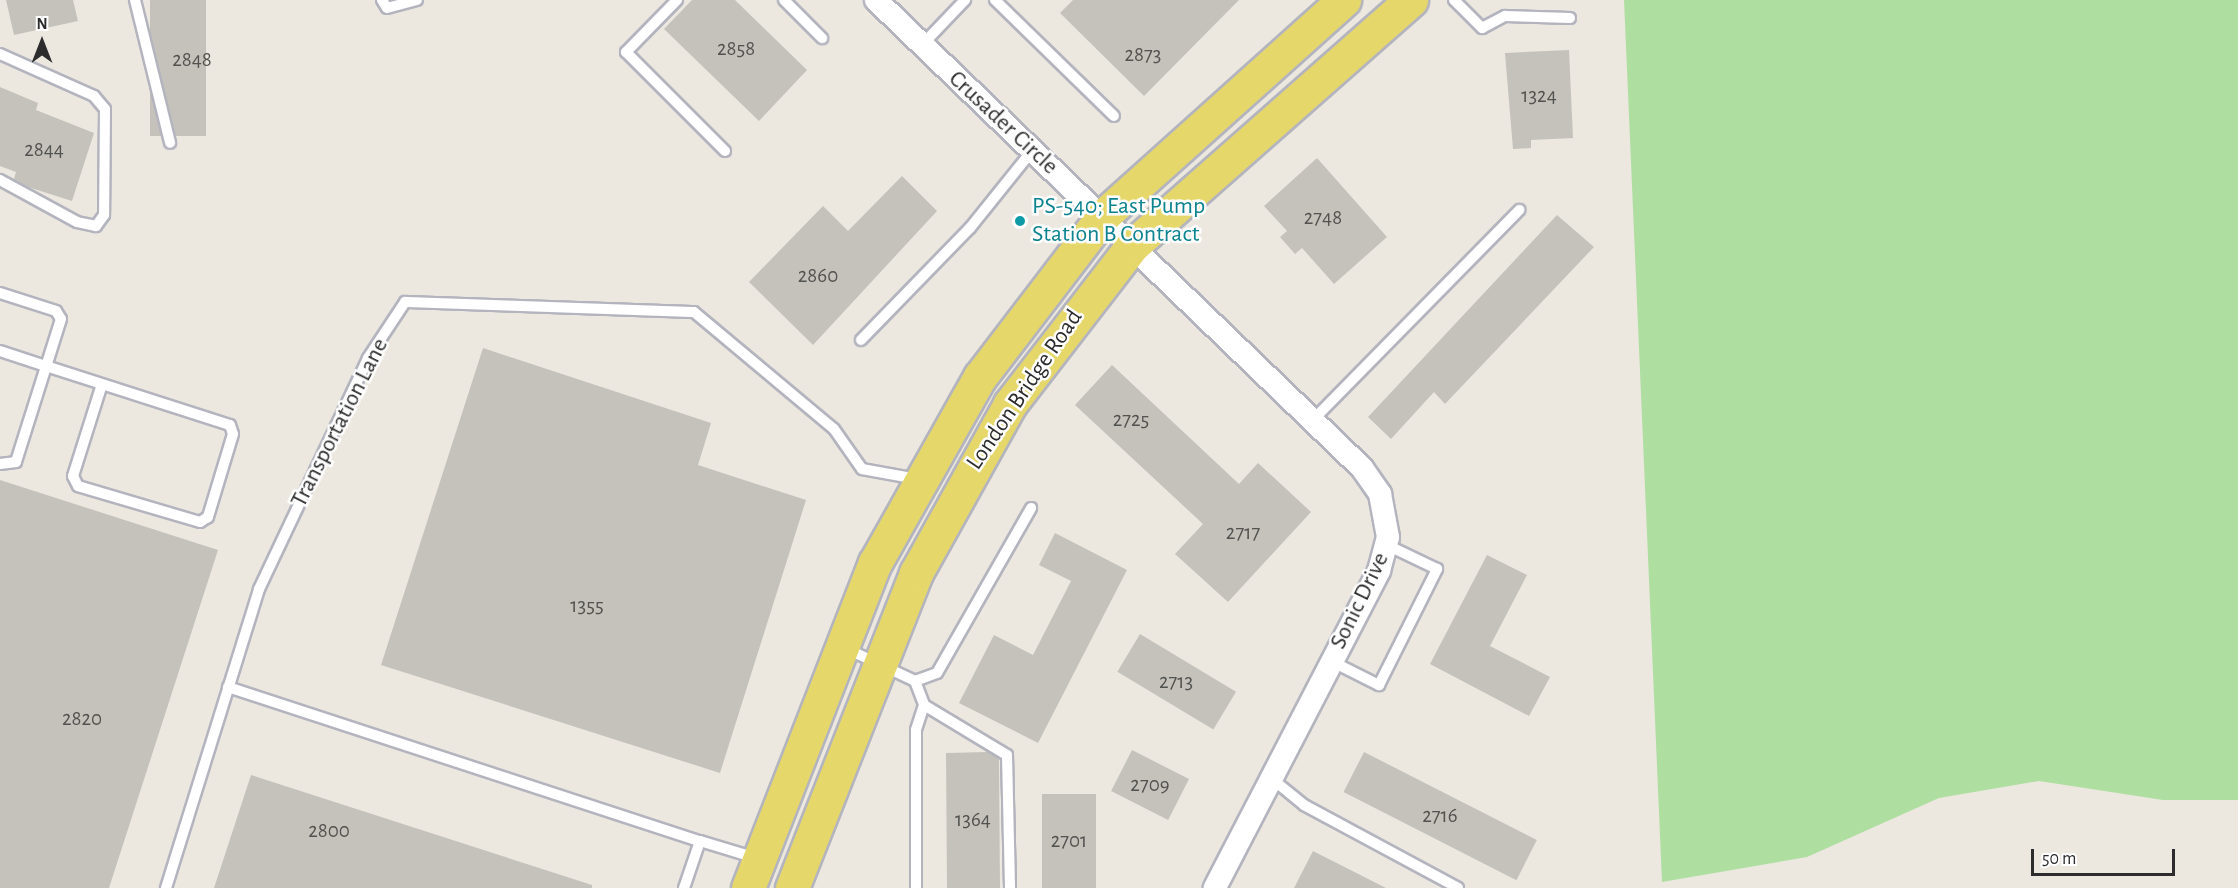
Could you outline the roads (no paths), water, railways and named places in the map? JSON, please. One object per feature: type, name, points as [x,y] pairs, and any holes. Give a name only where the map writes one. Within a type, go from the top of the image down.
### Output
[{"type":"main road","name":"London Bridge Road","points":[[754,873],[842,647],[918,479],[1016,326],[1103,216],[1344,0]]},
{"type":"main road","name":"London Bridge Road","points":[[792,888],[879,663],[934,535],[981,450],[1044,355],[1132,246],[1411,0]]},
{"type":"street","name":"Crusader Circle","points":[[876,0],[921,46],[1103,216],[1132,246]]},
{"type":"street","name":"Sonic Drive","points":[[1132,246],[1373,480],[1387,517],[1387,545],[1331,661],[1215,888]]},
{"type":"lane","points":[[135,0],[170,143]]},
{"type":"lane","points":[[382,0],[387,8],[417,0]]},
{"type":"lane","points":[[676,0],[626,52],[725,151]]},
{"type":"lane","points":[[784,0],[822,38]]},
{"type":"lane","points":[[921,46],[965,0]]},
{"type":"lane","points":[[995,0],[1114,116]]},
{"type":"lane","points":[[1454,0],[1482,28],[1505,16],[1570,18]]},
{"type":"lane","points":[[0,54],[94,96],[105,109],[109,133],[104,215],[96,226],[77,222],[0,180]]},
{"type":"lane","points":[[861,340],[970,228],[1032,151]]},
{"type":"lane","points":[[1312,422],[1519,210]]},
{"type":"lane","points":[[0,293],[56,311],[61,319],[16,462],[0,464]]},
{"type":"lane","name":"Transportation Lane","points":[[166,888],[259,589],[368,358],[405,302],[694,312],[834,429],[862,469],[918,479]]},
{"type":"lane","points":[[0,351],[230,425],[233,434],[208,517],[200,522],[78,486],[73,476],[102,384]]},
{"type":"lane","points":[[915,681],[937,673],[1031,508]]},
{"type":"lane","points":[[1331,661],[1379,685],[1437,569],[1387,545]]},
{"type":"lane","points":[[842,647],[915,681],[924,705],[916,730],[916,888]]},
{"type":"lane","points":[[228,687],[700,841],[754,873]]},
{"type":"lane","points":[[924,705],[1007,755],[1010,888]]},
{"type":"lane","points":[[1271,778],[1304,805],[1458,888]]},
{"type":"lane","points":[[684,888],[700,841]]},
{"type":"place","name":"PS-540; East Pump Station B Contract","points":[[1020,221]]}]
